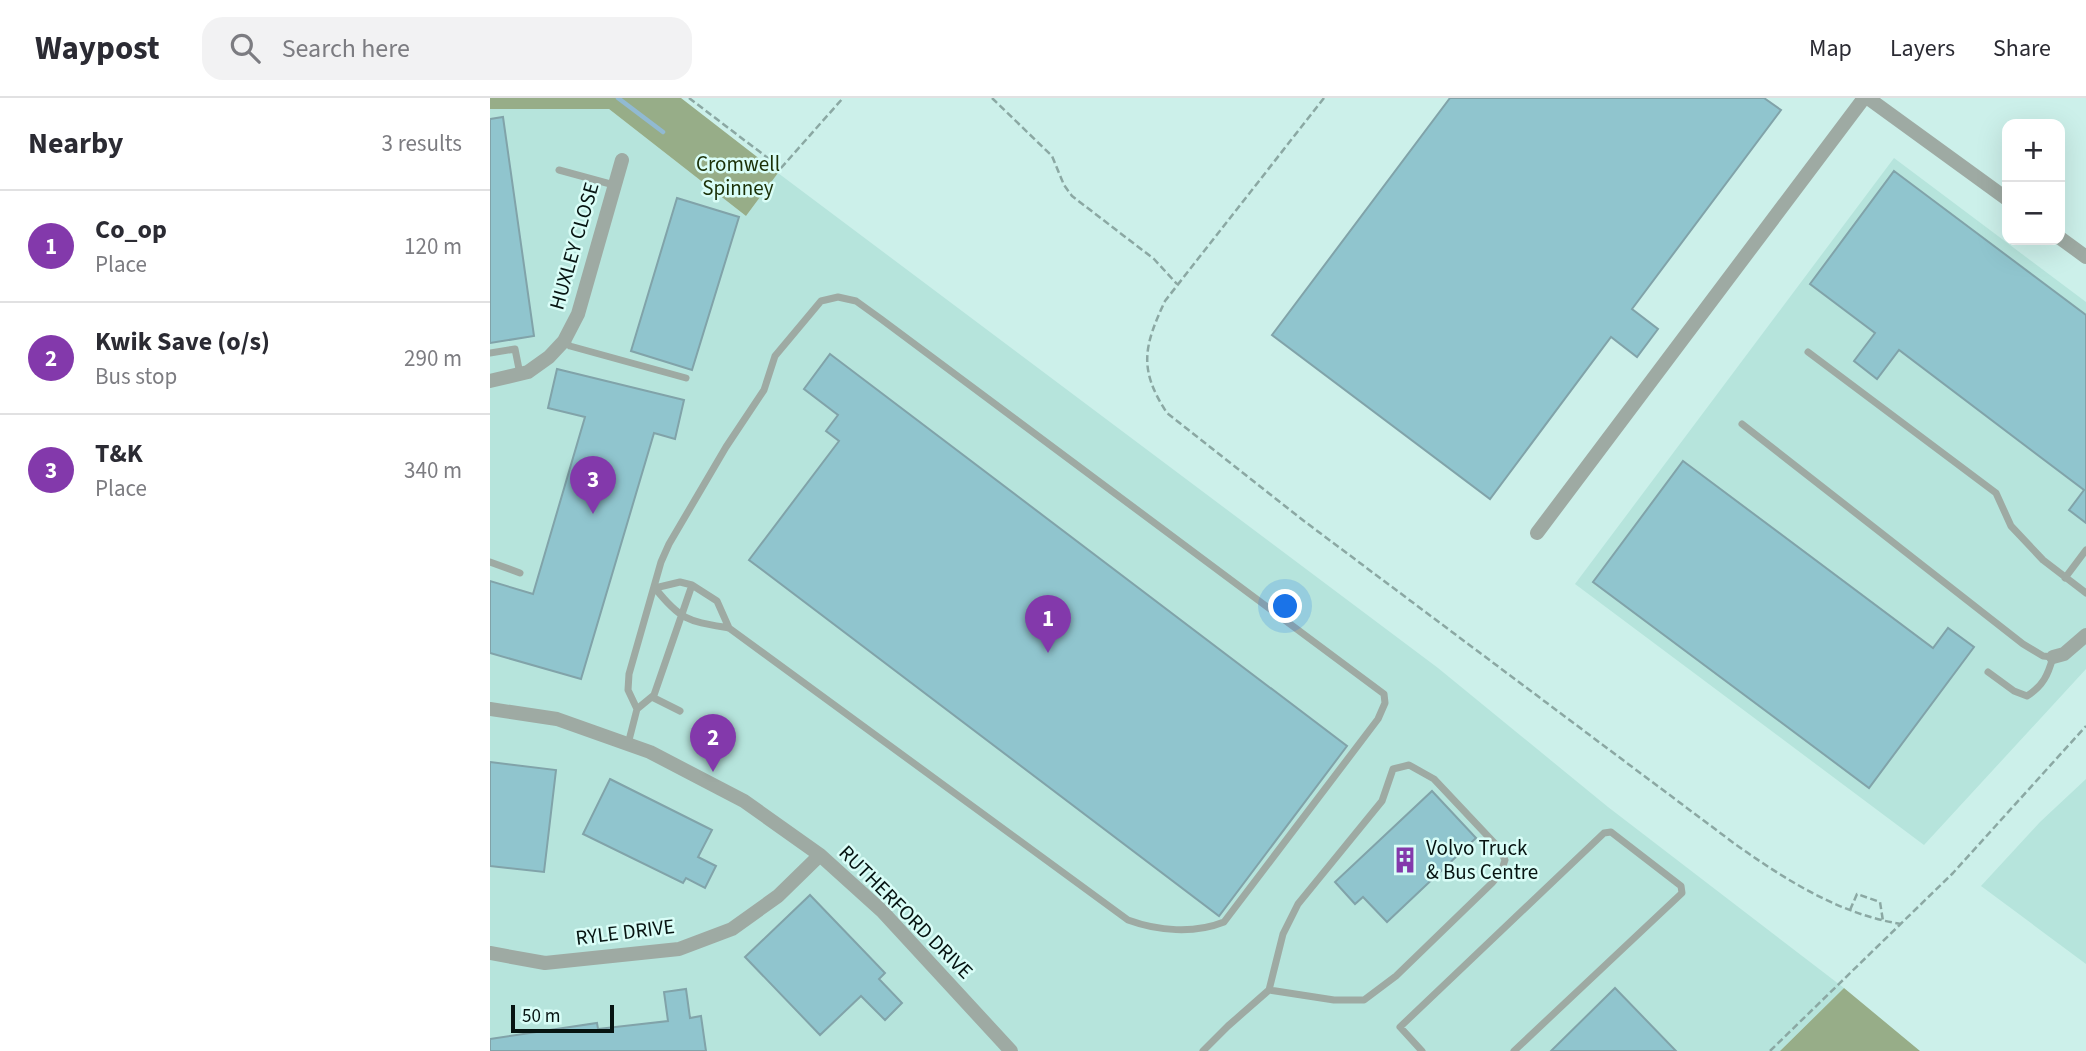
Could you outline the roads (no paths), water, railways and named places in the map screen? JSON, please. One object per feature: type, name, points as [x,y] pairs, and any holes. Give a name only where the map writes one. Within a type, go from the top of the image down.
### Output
[{"type":"street","points":[[1537,533],[1866,98],[2002,195]]},
{"type":"street","name":"HUXLEY CLOSE","points":[[490,380],[528,372],[549,357],[564,341],[578,314],[621,160]]},
{"type":"street","points":[[2065,242],[2086,257]]},
{"type":"street","points":[[2053,657],[2064,654],[2086,635]]},
{"type":"street","name":"RUTHERFORD DRIVE","points":[[490,709],[557,719],[628,744],[650,752],[744,801],[820,855],[882,911],[1011,1051]]},
{"type":"street","name":"RYLE DRIVE","points":[[490,953],[545,963],[679,948],[732,929],[778,896],[820,855]]},
{"type":"lane","points":[[559,170],[614,185]]},
{"type":"lane","points":[[637,709],[628,690],[629,674],[661,562],[669,544],[726,447],[764,390],[775,356],[821,301],[838,297],[856,301],[914,343],[1384,694],[1385,703],[1378,719],[1224,922],[1210,928],[1165,930],[1128,920],[729,628],[691,621],[681,616],[655,588]]},
{"type":"lane","points":[[564,341],[570,346],[687,378]]},
{"type":"lane","points":[[490,352],[514,349],[520,374]]},
{"type":"lane","points":[[1808,352],[1996,494],[2011,526],[2043,560],[2086,593]]},
{"type":"lane","points":[[1742,424],[2024,644],[2043,656],[2053,657],[2048,676],[2038,690],[2027,696],[2014,691],[1988,672]]},
{"type":"lane","points":[[2065,578],[2086,550]]},
{"type":"lane","points":[[490,562],[520,573]]},
{"type":"lane","points":[[655,588],[680,582],[692,585],[717,601],[729,628]]},
{"type":"lane","points":[[628,744],[637,709],[652,697],[692,585]]},
{"type":"lane","points":[[652,697],[680,711]]},
{"type":"lane","points":[[1203,1051],[1269,990],[1283,934],[1298,904],[1382,801],[1393,769],[1409,765],[1434,779],[1499,848],[1505,860],[1501,872],[1492,883],[1396,976],[1371,996],[1364,1000],[1349,1001],[1269,990]]},
{"type":"lane","points":[[1422,1051],[1400,1027],[1605,833],[1611,832],[1681,886],[1682,893],[1514,1051]]},
{"type":"waterway","points":[[618,98],[663,132]]},
{"type":"place","name":"T&K","points":[[593,514]]},
{"type":"place","name":"Co_op","points":[[1048,653]]},
{"type":"place","name":"Kwik Save (o/s)","points":[[713,772]]},
{"type":"place","name":"Volvo Truck & Bus Centre","points":[[1405,860]]},
{"type":"park label","name":"Cromwell Spinney","points":[[738,176]]}]
